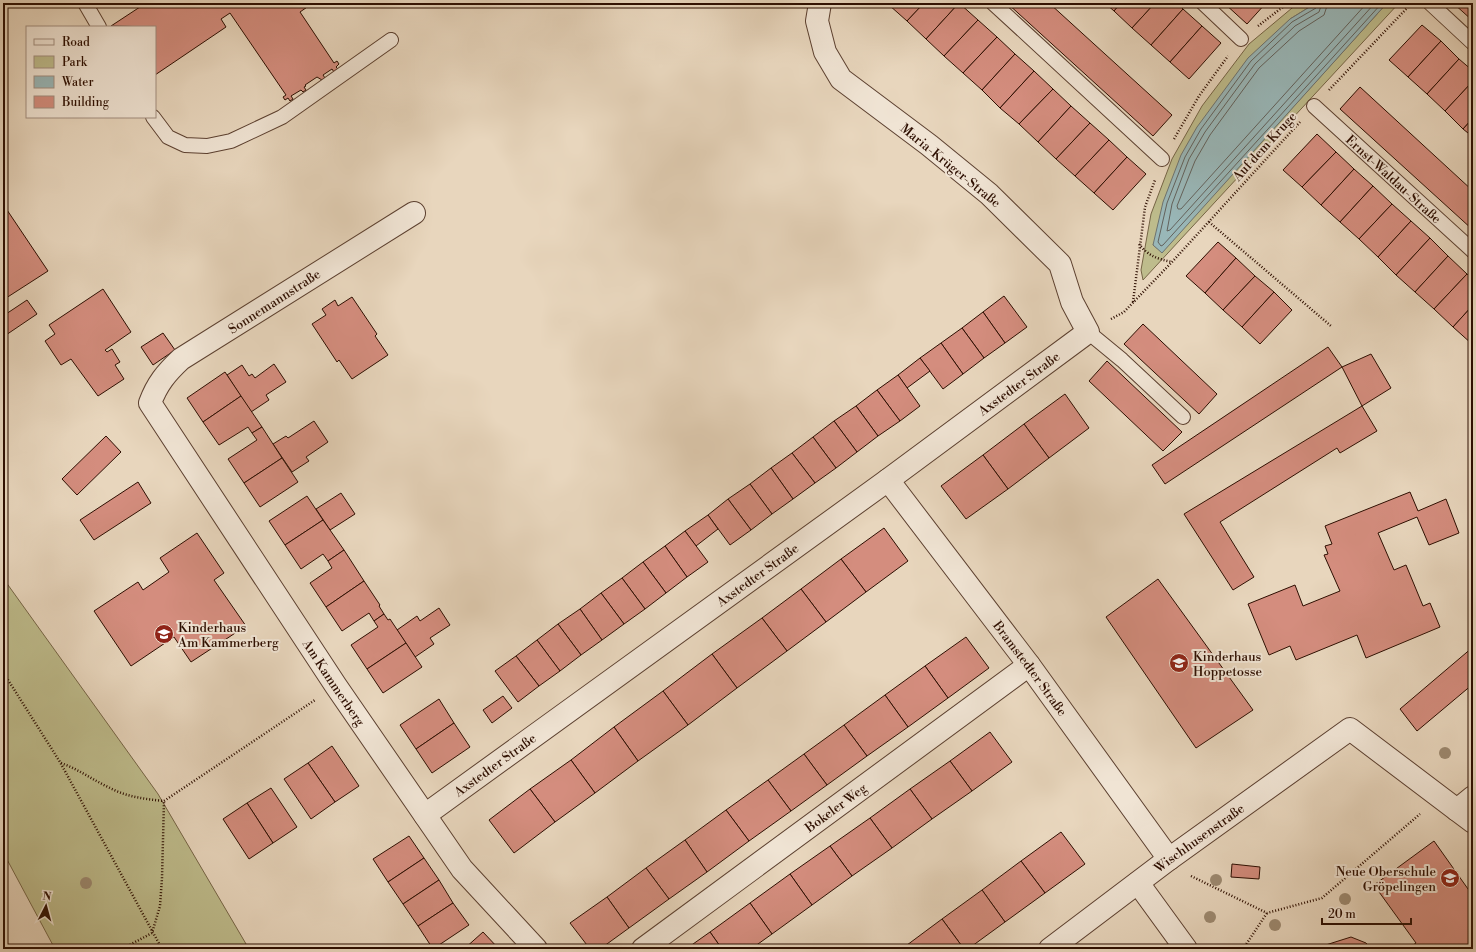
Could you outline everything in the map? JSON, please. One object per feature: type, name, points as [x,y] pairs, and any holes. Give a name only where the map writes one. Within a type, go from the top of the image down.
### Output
[{"type":"street","name":"Maria-Krüger-Straße","points":[[820,3],[818,21],[825,52],[841,79],[930,145],[989,194],[1060,264],[1072,302],[1088,332]]},
{"type":"street","name":"Sonnemannstraße","points":[[150,403],[155,390],[165,374],[181,359],[414,212]]},
{"type":"street","name":"Axstedter Straße","points":[[425,815],[888,480],[1088,332]]},
{"type":"street","name":"Am Kammerberg","points":[[150,403],[336,686],[462,869],[536,949]]},
{"type":"street","name":"Bramstedter Straße","points":[[888,480],[1029,665],[1166,861]]},
{"type":"street","name":"Bokeler Weg","points":[[643,949],[1029,665]]},
{"type":"street","name":"Wischhusenstraße","points":[[1050,949],[1166,861],[1350,729],[1440,797]]},
{"type":"street","points":[[1440,797],[1468,810]]},
{"type":"street","points":[[1138,883],[1186,949]]},
{"type":"lane","points":[[85,3],[98,26]]},
{"type":"lane","points":[[993,3],[1162,159]]},
{"type":"lane","points":[[1202,3],[1241,39]]},
{"type":"lane","points":[[1430,3],[1473,43]]},
{"type":"lane","points":[[155,118],[168,137],[185,145],[207,146],[231,141],[282,117],[391,40]]},
{"type":"lane","name":"Ernst-Waldau-Straße","points":[[1314,106],[1473,251]]},
{"type":"lane","points":[[1088,332],[1122,360],[1183,417]]},
{"type":"path","points":[[1133,302],[1139,244],[1145,206],[1162,159],[1199,96],[1241,39],[1288,3]]},
{"type":"path","name":"Auf dem Kruge","points":[[1088,332],[1124,312],[1411,3]]},
{"type":"path","points":[[1209,222],[1331,326]]},
{"type":"path","points":[[1139,244],[1145,251],[1155,258],[1172,262]]},
{"type":"path","points":[[3,672],[60,762],[162,949]]},
{"type":"path","points":[[60,762],[78,769],[111,789],[138,798],[164,801],[336,686]]},
{"type":"path","points":[[1243,949],[1267,913],[1322,898],[1440,797]]},
{"type":"path","points":[[122,949],[152,933],[160,906],[164,801]]},
{"type":"path","points":[[1166,861],[1267,913]]},
{"type":"green space","points":[[1298,3],[1316,3],[1290,19],[1153,245],[1162,252],[1387,3],[1399,3],[1143,280],[1141,270],[1151,214],[1172,159],[1202,106],[1249,44]]},
{"type":"green space","points":[[3,578],[158,794],[249,949],[55,949],[3,852]]},
{"type":"water","points":[[1316,3],[1387,3],[1162,253],[1153,245],[1163,202],[1181,155],[1197,127],[1248,58],[1290,19]]},
{"type":"building","points":[[146,3],[313,3],[300,12],[334,63],[337,61],[339,64],[336,67],[338,69],[334,72],[332,69],[323,75],[325,78],[322,80],[317,77],[305,85],[306,86],[304,87],[306,90],[303,92],[301,90],[291,96],[293,99],[290,101],[288,98],[285,100],[283,97],[286,95],[230,13],[221,19],[226,27],[156,74],[156,26],[111,26]]},
{"type":"building","points":[[890,3],[924,3],[907,21],[889,5]]},
{"type":"building","points":[[924,3],[959,3],[926,39],[907,21]]},
{"type":"building","points":[[959,3],[978,20],[944,56],[926,39]]},
{"type":"building","points":[[1007,3],[1049,3],[1172,115],[1153,136]]},
{"type":"building","points":[[1105,3],[1121,3],[1114,11]]},
{"type":"building","points":[[1121,3],[1155,3],[1132,28],[1114,11]]},
{"type":"building","points":[[1155,3],[1177,3],[1183,9],[1151,45],[1132,28]]},
{"type":"building","points":[[1224,3],[1266,3],[1247,24]]},
{"type":"building","points":[[1453,3],[1473,3],[1473,21]]},
{"type":"building","points":[[1183,9],[1202,26],[1170,62],[1151,45]]},
{"type":"building","points":[[978,20],[997,37],[963,73],[944,56]]},
{"type":"building","points":[[1422,25],[1441,41],[1408,77],[1389,60]]},
{"type":"building","points":[[1202,26],[1221,43],[1189,79],[1170,62]]},
{"type":"building","points":[[997,37],[1015,54],[982,90],[963,73]]},
{"type":"building","points":[[1441,41],[1459,59],[1427,94],[1408,77]]},
{"type":"building","points":[[1015,54],[1034,71],[1000,108],[982,90]]},
{"type":"building","points":[[1459,59],[1473,71],[1473,81],[1445,111],[1427,94]]},
{"type":"building","points":[[1034,71],[1053,89],[1019,124],[1000,108]]},
{"type":"building","points":[[1473,81],[1473,118],[1463,129],[1445,111]]},
{"type":"building","points":[[1360,87],[1473,191],[1473,230],[1340,109]]},
{"type":"building","points":[[1053,89],[1071,106],[1038,142],[1019,124]]},
{"type":"building","points":[[1071,106],[1090,123],[1056,159],[1038,142]]},
{"type":"building","points":[[1473,118],[1473,137],[1463,129]]},
{"type":"building","points":[[1090,123],[1109,140],[1075,176],[1056,159]]},
{"type":"building","points":[[1317,134],[1336,152],[1302,187],[1283,170]]},
{"type":"building","points":[[1109,140],[1127,157],[1094,193],[1075,176]]},
{"type":"building","points":[[1336,152],[1354,169],[1321,205],[1302,187]]},
{"type":"building","points":[[1127,157],[1146,174],[1113,210],[1094,193]]},
{"type":"building","points":[[1354,169],[1373,186],[1340,222],[1321,205]]},
{"type":"building","points":[[1373,186],[1392,204],[1359,239],[1340,222]]},
{"type":"building","points":[[3,204],[48,271],[3,300]]},
{"type":"building","points":[[1392,204],[1411,221],[1378,257],[1359,239]]},
{"type":"building","points":[[1411,221],[1430,238],[1396,275],[1378,257]]},
{"type":"building","points":[[1430,238],[1448,256],[1415,292],[1396,275]]},
{"type":"building","points":[[1218,242],[1236,258],[1205,293],[1186,276]]},
{"type":"building","points":[[1448,256],[1467,274],[1434,309],[1415,292]]},
{"type":"building","points":[[1236,258],[1255,276],[1223,310],[1205,293]]},
{"type":"building","points":[[1467,274],[1473,279],[1473,305],[1453,327],[1434,309]]},
{"type":"building","points":[[1255,276],[1274,292],[1242,327],[1223,310]]},
{"type":"building","points":[[103,289],[131,332],[105,350],[107,352],[112,349],[120,362],[115,365],[124,379],[98,396],[71,359],[61,365],[45,341],[55,334],[49,325]]},
{"type":"building","points":[[1274,292],[1292,310],[1260,344],[1242,327]]},
{"type":"building","points":[[1004,296],[1027,327],[1005,343],[983,312]]},
{"type":"building","points":[[352,297],[377,334],[375,336],[388,355],[352,379],[339,360],[337,362],[312,324],[326,315],[322,309],[335,300],[338,306]]},
{"type":"building","points":[[27,300],[37,314],[3,337],[3,309],[6,314]]},
{"type":"building","points":[[1473,305],[1473,342],[1472,344],[1453,327]]},
{"type":"building","points":[[983,312],[1005,343],[984,358],[962,328]]},
{"type":"building","points":[[1143,324],[1217,394],[1199,414],[1124,344]]},
{"type":"building","points":[[962,328],[984,358],[963,374],[941,343]]},
{"type":"building","points":[[163,333],[175,350],[153,365],[141,347]]},
{"type":"building","points":[[941,343],[963,374],[943,389],[920,358]]},
{"type":"building","points":[[1328,347],[1342,367],[1165,484],[1152,465]]},
{"type":"building","points":[[1371,354],[1391,388],[1362,406],[1342,367]]},
{"type":"building","points":[[920,358],[930,371],[907,388],[898,375]]},
{"type":"building","points":[[1107,361],[1182,432],[1163,451],[1089,381]]},
{"type":"building","points":[[274,364],[286,382],[266,395],[269,400],[251,412],[227,375],[242,365],[249,376],[252,374],[255,378]]},
{"type":"building","points":[[225,372],[241,396],[203,422],[187,398]]},
{"type":"building","points":[[898,375],[920,406],[900,421],[877,390]]},
{"type":"building","points":[[877,390],[900,421],[878,436],[856,406]]},
{"type":"building","points":[[1065,394],[1089,428],[1049,458],[1024,424]]},
{"type":"building","points":[[241,396],[262,427],[252,433],[248,427],[219,445],[203,422]]},
{"type":"building","points":[[856,406],[878,436],[857,452],[834,421]]},
{"type":"building","points":[[1362,406],[1377,431],[1340,453],[1337,448],[1220,522],[1254,577],[1233,590],[1184,514]]},
{"type":"building","points":[[314,421],[328,442],[306,457],[309,461],[292,472],[273,444],[286,436],[288,438]]},
{"type":"building","points":[[834,421],[857,452],[836,468],[813,437]]},
{"type":"building","points":[[1024,424],[1049,458],[1008,489],[983,455]]},
{"type":"building","points":[[262,427],[282,458],[244,483],[228,459],[257,440],[252,433]]},
{"type":"building","points":[[106,436],[121,452],[77,495],[62,479]]},
{"type":"building","points":[[813,437],[836,468],[815,483],[792,453]]},
{"type":"building","points":[[792,453],[815,483],[793,499],[771,468]]},
{"type":"building","points":[[983,455],[1008,489],[966,519],[941,486]]},
{"type":"building","points":[[282,458],[298,482],[260,507],[244,483]]},
{"type":"building","points":[[771,468],[793,499],[772,514],[750,484]]},
{"type":"building","points":[[138,482],[151,503],[94,540],[80,520]]},
{"type":"building","points":[[750,484],[772,514],[751,530],[728,499]]},
{"type":"building","points":[[1410,492],[1418,511],[1446,499],[1459,533],[1429,545],[1417,517],[1378,533],[1394,570],[1406,565],[1423,606],[1430,603],[1440,627],[1366,658],[1357,635],[1296,660],[1290,646],[1269,655],[1248,604],[1295,585],[1303,606],[1340,591],[1324,555],[1328,554],[1325,546],[1332,544],[1325,526]]},
{"type":"building","points":[[341,493],[355,514],[330,530],[316,509]]},
{"type":"building","points":[[307,496],[323,520],[285,545],[269,521]]},
{"type":"building","points":[[728,499],[751,530],[730,545],[708,515]]},
{"type":"building","points":[[708,515],[718,529],[696,546],[685,531]]},
{"type":"building","points":[[323,520],[344,550],[328,561],[323,554],[301,569],[285,545]]},
{"type":"building","points":[[884,528],[908,561],[866,592],[841,559]]},
{"type":"building","points":[[685,531],[708,562],[687,577],[665,546]]},
{"type":"building","points":[[197,533],[224,573],[214,580],[246,626],[191,662],[174,637],[131,666],[94,611],[138,582],[143,590],[169,572],[160,558]]},
{"type":"building","points":[[665,546],[687,577],[666,593],[643,562]]},
{"type":"building","points":[[344,550],[364,581],[326,607],[310,583],[332,568],[328,561]]},
{"type":"building","points":[[841,559],[866,592],[826,622],[801,589]]},
{"type":"building","points":[[643,562],[666,593],[645,609],[622,578]]},
{"type":"building","points":[[622,578],[645,609],[624,624],[601,593]]},
{"type":"building","name":"Kinderhaus Hoppetosse","points":[[1158,579],[1253,710],[1196,748],[1106,617]]},
{"type":"building","points":[[364,581],[380,605],[379,606],[384,614],[374,621],[369,613],[342,631],[326,607]]},
{"type":"building","points":[[801,589],[826,622],[787,651],[762,618]]},
{"type":"building","points":[[601,593],[624,624],[602,640],[580,609]]},
{"type":"building","points":[[439,608],[450,625],[430,638],[434,644],[415,657],[397,630],[417,616],[420,621]]},
{"type":"building","points":[[580,609],[602,640],[581,655],[558,624]]},
{"type":"building","points":[[384,614],[388,620],[390,619],[406,643],[367,669],[351,645],[378,627],[374,621]]},
{"type":"building","points":[[762,618],[787,651],[737,688],[712,654]]},
{"type":"building","points":[[558,624],[581,655],[560,671],[537,640]]},
{"type":"building","points":[[966,637],[989,668],[948,698],[925,666]]},
{"type":"building","points":[[537,640],[560,671],[539,686],[516,656]]},
{"type":"building","points":[[406,643],[422,667],[383,693],[367,669]]},
{"type":"building","points":[[1473,647],[1473,684],[1417,731],[1400,709]]},
{"type":"building","points":[[712,654],[737,688],[688,725],[663,691]]},
{"type":"building","points":[[516,656],[539,686],[518,702],[495,671]]},
{"type":"building","points":[[925,666],[948,698],[908,727],[885,695]]},
{"type":"building","points":[[663,691],[688,725],[638,761],[614,727]]},
{"type":"building","points":[[885,695],[908,727],[867,756],[844,725]]},
{"type":"building","points":[[503,696],[512,708],[492,723],[483,710]]},
{"type":"building","points":[[439,699],[454,723],[416,749],[400,725]]},
{"type":"building","points":[[454,723],[470,747],[432,773],[416,749]]},
{"type":"building","points":[[844,725],[867,756],[827,785],[804,754]]},
{"type":"building","points":[[614,727],[638,761],[595,793],[571,760]]},
{"type":"building","points":[[990,732],[1012,762],[972,791],[950,761]]},
{"type":"building","points":[[332,746],[359,786],[335,802],[308,763]]},
{"type":"building","points":[[804,754],[827,785],[791,811],[768,780]]},
{"type":"building","points":[[571,760],[595,793],[555,822],[530,789]]},
{"type":"building","points":[[950,761],[972,791],[932,819],[910,789]]},
{"type":"building","points":[[308,763],[335,802],[311,819],[284,779]]},
{"type":"building","points":[[768,780],[791,811],[749,841],[726,810]]},
{"type":"building","points":[[271,788],[297,827],[273,843],[247,803]]},
{"type":"building","points":[[530,789],[555,822],[514,853],[489,820]]},
{"type":"building","points":[[910,789],[932,819],[892,848],[870,818]]},
{"type":"building","points":[[247,803],[273,843],[249,859],[223,819]]},
{"type":"building","points":[[726,810],[749,841],[707,872],[685,840]]},
{"type":"building","points":[[870,818],[892,848],[852,876],[830,846]]},
{"type":"building","points":[[1061,832],[1085,864],[1045,893],[1021,861]]},
{"type":"building","points":[[409,836],[424,858],[388,882],[373,859]]},
{"type":"building","points":[[685,840],[707,872],[669,899],[646,868]]},
{"type":"building","points":[[1434,841],[1473,896],[1473,949],[1407,949],[1416,943],[1374,885]]},
{"type":"building","points":[[830,846],[852,876],[812,905],[790,874]]},
{"type":"building","points":[[424,858],[439,880],[403,904],[388,882]]},
{"type":"building","points":[[1021,861],[1045,893],[1005,922],[982,890]]},
{"type":"building","points":[[1232,864],[1260,867],[1259,879],[1231,877]]},
{"type":"building","points":[[646,868],[669,899],[629,928],[607,897]]},
{"type":"building","points":[[790,874],[812,905],[772,934],[750,903]]},
{"type":"building","points":[[439,880],[453,903],[418,926],[403,904]]},
{"type":"building","points":[[982,890],[1005,922],[968,949],[964,949],[942,919]]},
{"type":"building","points":[[607,897],[629,928],[600,949],[590,949],[570,923]]},
{"type":"building","points":[[453,903],[469,925],[433,949],[418,926]]},
{"type":"building","points":[[750,903],[772,934],[751,949],[722,949],[710,932]]},
{"type":"building","points":[[942,919],[964,949],[903,948]]},
{"type":"building","points":[[483,932],[499,949],[464,949]]},
{"type":"building","points":[[710,932],[722,949],[686,949]]},
{"type":"building","points":[[1351,937],[1366,943],[1372,949],[1313,949]]},
{"type":"place","name":"Kinderhaus Am Kammerberg","points":[[164,634]]},
{"type":"place","name":"Kinderhaus Hoppetosse","points":[[1179,663]]},
{"type":"place","name":"Neue Oberschule Gröpelingen","points":[[1450,878]]}]
